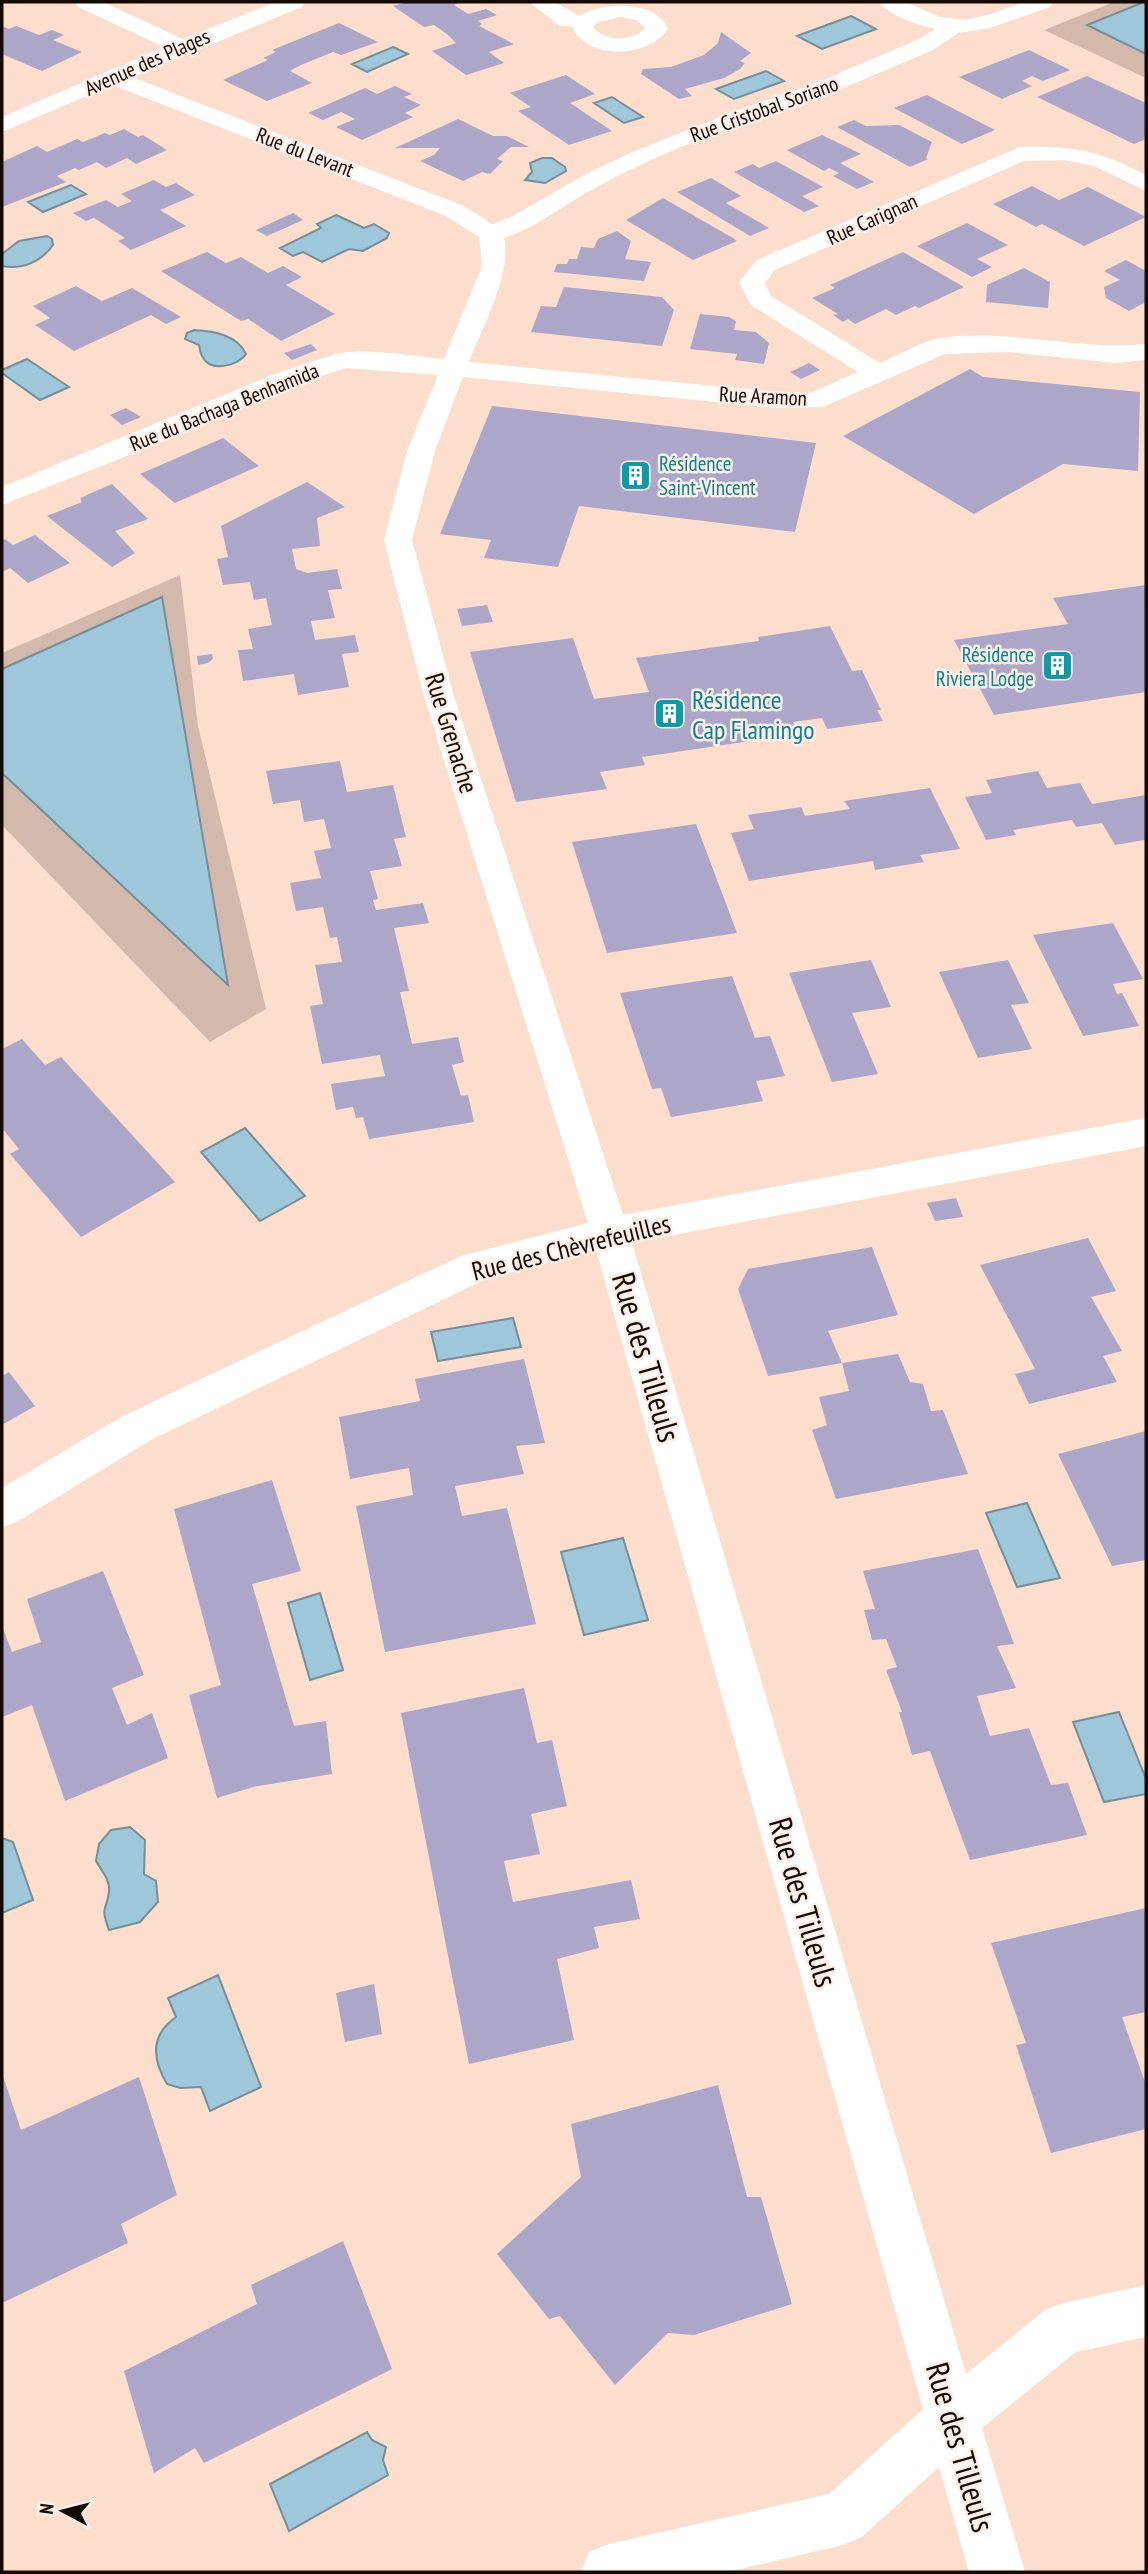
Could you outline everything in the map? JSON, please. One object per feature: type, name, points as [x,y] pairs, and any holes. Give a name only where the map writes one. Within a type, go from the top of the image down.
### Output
[{"type":"street","points":[[86,2],[180,46]]},
{"type":"street","name":"Avenue des Plages","points":[[2,125],[115,78],[180,46],[294,2]]},
{"type":"street","points":[[540,2],[567,20],[584,23]]},
{"type":"street","points":[[890,2],[913,15],[952,27]]},
{"type":"street","name":"Rue Cristobal Soriano","points":[[491,234],[512,228],[606,172],[697,132],[845,79],[925,45],[952,27],[976,27],[1042,2]]},
{"type":"street","name":"Rue du Levant","points":[[115,78],[455,211],[491,234]]},
{"type":"street","name":"Rue Carignan","points":[[876,372],[760,300],[752,282],[766,265],[1020,154],[1064,153],[1101,161],[1146,184]]},
{"type":"street","name":"Rue Grenache","points":[[491,234],[494,266],[421,451],[398,540],[439,696],[610,1232]]},
{"type":"street","name":"Rue Aramon","points":[[454,369],[776,400],[814,401],[941,346],[1009,344],[1115,355],[1146,352]]},
{"type":"street","name":"Rue du Bachaga Benhamida","points":[[2,497],[284,380],[344,360],[454,369]]},
{"type":"street","name":"Rue des Chèvrefeuilles","points":[[2,1509],[138,1428],[475,1267],[610,1232],[1146,1132]]},
{"type":"street","name":"Rue des Tilleuls","points":[[610,1232],[997,2572]]},
{"type":"street","points":[[609,2572],[843,2518],[953,2418],[1063,2329],[1146,2311]]},
{"type":"shaded area","points":[[1114,2],[1146,2],[1146,78],[1044,30]]},
{"type":"shaded area","points":[[180,575],[198,726],[266,1009],[210,1042],[2,825],[2,653]]},
{"type":"water","points":[[1144,2],[1146,54],[1087,25]]},
{"type":"water","points":[[851,16],[876,29],[822,49],[797,36]]},
{"type":"water","points":[[393,47],[408,54],[367,72],[352,64]]},
{"type":"water","points":[[766,71],[784,81],[734,99],[716,89]]},
{"type":"water","points":[[612,97],[643,117],[624,123],[594,103]]},
{"type":"water","points":[[542,158],[552,158],[565,167],[566,171],[545,183],[525,180],[532,172],[530,163]]},
{"type":"water","points":[[71,185],[86,194],[43,212],[28,202]]},
{"type":"water","points":[[336,215],[364,228],[374,224],[389,233],[387,238],[363,251],[349,249],[322,262],[303,252],[293,256],[280,248],[321,228],[317,224]]},
{"type":"water","points":[[47,236],[52,239],[53,245],[37,260],[24,266],[2,266],[2,254],[19,241]]},
{"type":"water","points":[[194,330],[231,338],[246,354],[231,364],[211,365],[202,356],[199,345],[185,339],[187,333]]},
{"type":"water","points":[[27,359],[69,387],[40,400],[2,373],[2,370]]},
{"type":"water","points":[[162,597],[228,985],[2,773],[2,669]]},
{"type":"water","points":[[245,1128],[305,1196],[260,1221],[201,1152]]},
{"type":"water","points":[[513,1318],[521,1347],[438,1361],[431,1332]]},
{"type":"water","points":[[1027,1503],[1060,1578],[1017,1587],[986,1513]]},
{"type":"water","points":[[623,1538],[648,1620],[584,1635],[561,1552]]},
{"type":"water","points":[[320,1593],[343,1670],[310,1680],[288,1603]]},
{"type":"water","points":[[1119,1712],[1146,1779],[1146,1794],[1104,1802],[1073,1722]]},
{"type":"water","points":[[130,1827],[145,1840],[144,1874],[156,1881],[158,1902],[140,1922],[109,1930],[104,1913],[109,1888],[96,1861],[99,1844],[111,1830]]},
{"type":"water","points":[[2,1838],[13,1842],[33,1900],[2,1913]]},
{"type":"water","points":[[218,1975],[261,2087],[210,2111],[201,2087],[180,2088],[167,2084],[158,2066],[156,2048],[162,2032],[176,2017],[168,1998]]},
{"type":"water","points":[[367,2432],[372,2440],[386,2447],[383,2460],[388,2475],[289,2531],[270,2484]]},
{"type":"building","points":[[407,2],[461,2],[454,5],[468,14],[486,9],[497,15],[478,21],[482,24],[479,26],[514,44],[489,52],[504,63],[466,75],[432,51],[456,43],[448,35],[434,25],[424,27],[393,6]]},
{"type":"building","points":[[339,23],[378,42],[341,55],[333,52],[301,65],[290,71],[312,83],[267,101],[223,80],[268,60],[263,58],[276,52],[272,50]]},
{"type":"building","points":[[2,26],[9,29],[16,26],[39,35],[52,30],[64,35],[53,40],[82,52],[42,71],[2,54]]},
{"type":"building","points":[[721,32],[751,53],[740,61],[745,63],[740,69],[724,78],[685,89],[692,96],[679,99],[641,74],[643,69],[671,67],[704,55],[718,43]]},
{"type":"building","points":[[1029,50],[1070,70],[1043,81],[1032,76],[1022,81],[1032,86],[1002,99],[959,77]]},
{"type":"building","points":[[566,75],[595,94],[570,103],[612,131],[569,145],[518,111],[531,107],[510,93]]},
{"type":"building","points":[[1087,76],[1146,103],[1146,139],[1134,144],[1037,97]]},
{"type":"building","points":[[395,86],[412,94],[404,97],[421,105],[405,113],[413,117],[362,140],[336,127],[355,119],[341,112],[323,120],[308,113],[365,88],[377,94]]},
{"type":"building","points":[[927,95],[995,130],[962,144],[894,108]]},
{"type":"building","points":[[458,119],[493,136],[507,136],[529,147],[511,147],[497,159],[503,161],[490,174],[482,172],[463,181],[420,161],[434,155],[440,148],[395,148]]},
{"type":"building","points":[[854,120],[866,126],[899,125],[932,142],[926,158],[928,159],[910,167],[837,127]]},
{"type":"building","points":[[124,129],[138,137],[143,135],[167,150],[136,164],[127,158],[106,168],[97,162],[79,170],[75,168],[57,176],[66,182],[2,207],[2,162],[37,146],[47,152],[77,139],[83,142]]},
{"type":"building","points":[[822,135],[861,154],[840,163],[874,182],[857,189],[833,176],[839,173],[829,168],[824,171],[787,150]]},
{"type":"building","points":[[776,161],[823,187],[802,196],[819,206],[804,212],[734,172],[753,164],[759,168]]},
{"type":"building","points":[[711,178],[741,196],[726,203],[769,228],[750,236],[677,192]]},
{"type":"building","points":[[154,180],[166,187],[176,183],[195,195],[160,210],[186,226],[131,250],[118,241],[125,238],[94,218],[86,221],[73,213],[106,200],[118,207],[132,201],[121,194]]},
{"type":"building","points":[[1032,186],[1059,200],[1088,187],[1146,217],[1084,246],[1042,224],[1036,227],[993,204]]},
{"type":"building","points":[[663,198],[737,241],[693,260],[626,220]]},
{"type":"building","points":[[293,213],[303,220],[267,236],[256,230]]},
{"type":"building","points":[[967,223],[1008,245],[977,259],[992,267],[972,277],[917,246]]},
{"type":"building","points":[[617,231],[631,241],[625,259],[651,262],[644,281],[554,272],[557,264],[567,264],[569,259],[577,259],[581,247],[594,248],[598,239]]},
{"type":"building","points":[[207,252],[226,263],[241,257],[268,273],[283,266],[302,277],[286,285],[335,314],[281,341],[248,319],[241,321],[161,271]]},
{"type":"building","points":[[903,252],[964,287],[919,308],[915,306],[896,315],[886,309],[855,324],[848,319],[843,322],[833,315],[838,314],[812,298],[835,288],[830,285]]},
{"type":"building","points":[[1126,260],[1146,271],[1146,302],[1129,311],[1106,298],[1104,287],[1120,280],[1104,271]]},
{"type":"building","points":[[1024,268],[1050,282],[1048,308],[986,302],[987,285]]},
{"type":"building","points":[[76,286],[102,301],[132,288],[181,317],[166,324],[151,315],[74,351],[35,325],[50,318],[33,306]]},
{"type":"building","points":[[564,287],[662,297],[674,310],[662,346],[531,332],[541,306],[556,307]]},
{"type":"building","points":[[700,314],[729,317],[736,321],[734,330],[756,332],[769,343],[764,364],[735,360],[737,354],[690,349]]},
{"type":"building","points":[[311,344],[317,350],[292,360],[284,353]]},
{"type":"building","points":[[809,363],[820,370],[801,379],[790,372]]},
{"type":"building","points":[[970,369],[983,377],[1140,392],[1138,471],[1063,464],[974,514],[843,436]]},
{"type":"building","name":"Résidence Saint-Vincent","points":[[492,406],[816,443],[795,532],[579,506],[558,567],[484,558],[491,540],[440,534]]},
{"type":"building","points":[[126,408],[141,417],[122,425],[110,415]]},
{"type":"building","points":[[223,438],[259,466],[175,503],[140,474]]},
{"type":"building","points":[[307,482],[345,507],[317,518],[320,546],[292,549],[296,569],[307,573],[337,569],[342,589],[328,590],[335,618],[311,621],[315,640],[355,635],[359,652],[342,654],[349,687],[298,695],[294,674],[243,681],[238,650],[253,649],[248,629],[272,625],[266,598],[254,600],[250,582],[223,585],[217,559],[228,557],[221,526]]},
{"type":"building","points":[[112,484],[148,519],[115,531],[135,553],[112,567],[47,516],[82,502],[80,498]]},
{"type":"building","points":[[35,535],[70,563],[28,583],[10,568],[2,572],[2,541],[5,539],[13,545]]},
{"type":"building","name":"Résidence Riviera Lodge","points":[[1146,585],[1146,692],[994,715],[954,640],[1068,624],[1053,598]]},
{"type":"building","points":[[487,605],[493,622],[462,626],[457,609]]},
{"type":"building","name":"Résidence Cap Flamingo","points":[[830,626],[852,671],[862,670],[881,710],[877,710],[883,721],[827,729],[822,718],[793,722],[798,734],[642,757],[645,765],[600,772],[607,789],[516,802],[470,652],[573,638],[594,699],[649,692],[636,658],[759,641],[758,637]]},
{"type":"building","points":[[212,654],[213,659],[208,663],[198,665],[197,656]]},
{"type":"building","points":[[340,761],[347,792],[393,785],[406,837],[394,839],[402,866],[370,871],[378,899],[373,900],[376,910],[423,903],[429,923],[394,928],[409,991],[400,992],[412,1044],[458,1037],[464,1062],[452,1065],[461,1096],[468,1095],[474,1122],[369,1139],[363,1117],[356,1118],[353,1107],[336,1110],[331,1084],[385,1076],[380,1055],[322,1064],[310,1006],[323,1004],[315,965],[342,962],[337,937],[330,938],[323,907],[296,911],[290,883],[321,878],[314,851],[331,848],[324,819],[304,822],[300,800],[273,804],[266,771]]},
{"type":"building","points":[[1038,771],[1047,788],[1080,783],[1092,804],[1146,795],[1146,844],[1144,840],[1115,845],[1102,823],[1076,827],[1072,820],[1013,830],[1016,835],[986,840],[965,797],[992,793],[986,780]]},
{"type":"building","points":[[930,788],[960,849],[920,855],[924,862],[875,870],[873,861],[749,881],[731,833],[754,829],[748,815],[801,807],[805,816],[850,809],[844,801]]},
{"type":"building","points":[[696,824],[737,933],[607,953],[572,842]]},
{"type":"building","points":[[1113,923],[1143,979],[1113,984],[1117,994],[1122,993],[1139,1026],[1083,1036],[1033,935]]},
{"type":"building","points":[[871,960],[891,1007],[852,1013],[878,1074],[832,1082],[789,973]]},
{"type":"building","points":[[1008,960],[1029,1003],[1011,1005],[1032,1049],[978,1058],[939,972]]},
{"type":"building","points":[[732,976],[755,1038],[770,1036],[785,1076],[756,1081],[763,1101],[671,1117],[661,1088],[652,1089],[620,993]]},
{"type":"building","points":[[22,1039],[45,1065],[61,1057],[175,1182],[81,1237],[10,1154],[19,1149],[2,1128],[2,1049]]},
{"type":"building","points":[[956,1198],[963,1217],[935,1221],[927,1203]]},
{"type":"building","points":[[1088,1238],[1116,1291],[1091,1297],[1122,1351],[1103,1356],[1117,1382],[1029,1404],[1015,1374],[1035,1369],[980,1265]]},
{"type":"building","points":[[872,1247],[898,1315],[828,1331],[842,1363],[768,1376],[738,1289],[748,1269]]},
{"type":"building","points":[[898,1354],[910,1382],[923,1384],[931,1411],[943,1410],[968,1474],[836,1499],[812,1430],[827,1425],[819,1397],[849,1391],[842,1363]]},
{"type":"building","points":[[524,1359],[545,1443],[516,1446],[524,1474],[455,1486],[462,1516],[507,1508],[536,1624],[385,1652],[356,1506],[413,1495],[409,1468],[350,1479],[339,1417],[420,1401],[415,1379]]},
{"type":"building","points":[[9,1372],[35,1406],[2,1425],[2,1376]]},
{"type":"building","points":[[1146,1431],[1146,1560],[1112,1566],[1058,1454]]},
{"type":"building","points":[[272,1480],[301,1571],[252,1584],[294,1726],[326,1721],[332,1774],[253,1787],[217,1798],[189,1695],[221,1685],[174,1509]]},
{"type":"building","points":[[978,1549],[1014,1644],[997,1646],[1016,1688],[977,1696],[990,1736],[1029,1728],[1051,1785],[1068,1783],[1087,1835],[970,1860],[930,1751],[912,1755],[899,1712],[902,1712],[886,1670],[897,1667],[886,1639],[872,1640],[864,1610],[875,1609],[863,1571]]},
{"type":"building","points":[[103,1571],[144,1675],[112,1688],[127,1725],[152,1713],[168,1758],[65,1801],[32,1705],[2,1717],[2,1626],[12,1652],[41,1642],[27,1599]]},
{"type":"building","points":[[524,1688],[537,1743],[552,1740],[567,1806],[531,1814],[540,1854],[504,1861],[513,1902],[631,1880],[640,1919],[594,1927],[599,1948],[557,1959],[574,2040],[469,2064],[401,1713]]},
{"type":"building","points":[[1146,1908],[1146,2012],[1122,2017],[1146,2085],[1146,2129],[1051,2153],[1016,2045],[1026,2043],[991,1943]]},
{"type":"building","points":[[374,1984],[382,2034],[345,2042],[336,1993]]},
{"type":"building","points":[[2,2073],[21,2130],[139,2077],[177,2195],[121,2224],[128,2243],[2,2303]]},
{"type":"building","points":[[718,2085],[747,2197],[761,2197],[792,2304],[694,2335],[668,2333],[615,2385],[560,2316],[549,2319],[497,2254],[581,2177],[571,2124]]},
{"type":"building","points":[[343,2241],[392,2369],[204,2463],[195,2448],[154,2473],[124,2371],[257,2304],[251,2285]]},
{"type":"place","name":"Résidence Saint-Vincent","points":[[636,475]]},
{"type":"place","name":"Résidence Riviera Lodge","points":[[1057,666]]},
{"type":"place","name":"Résidence Cap Flamingo","points":[[669,714]]}]
